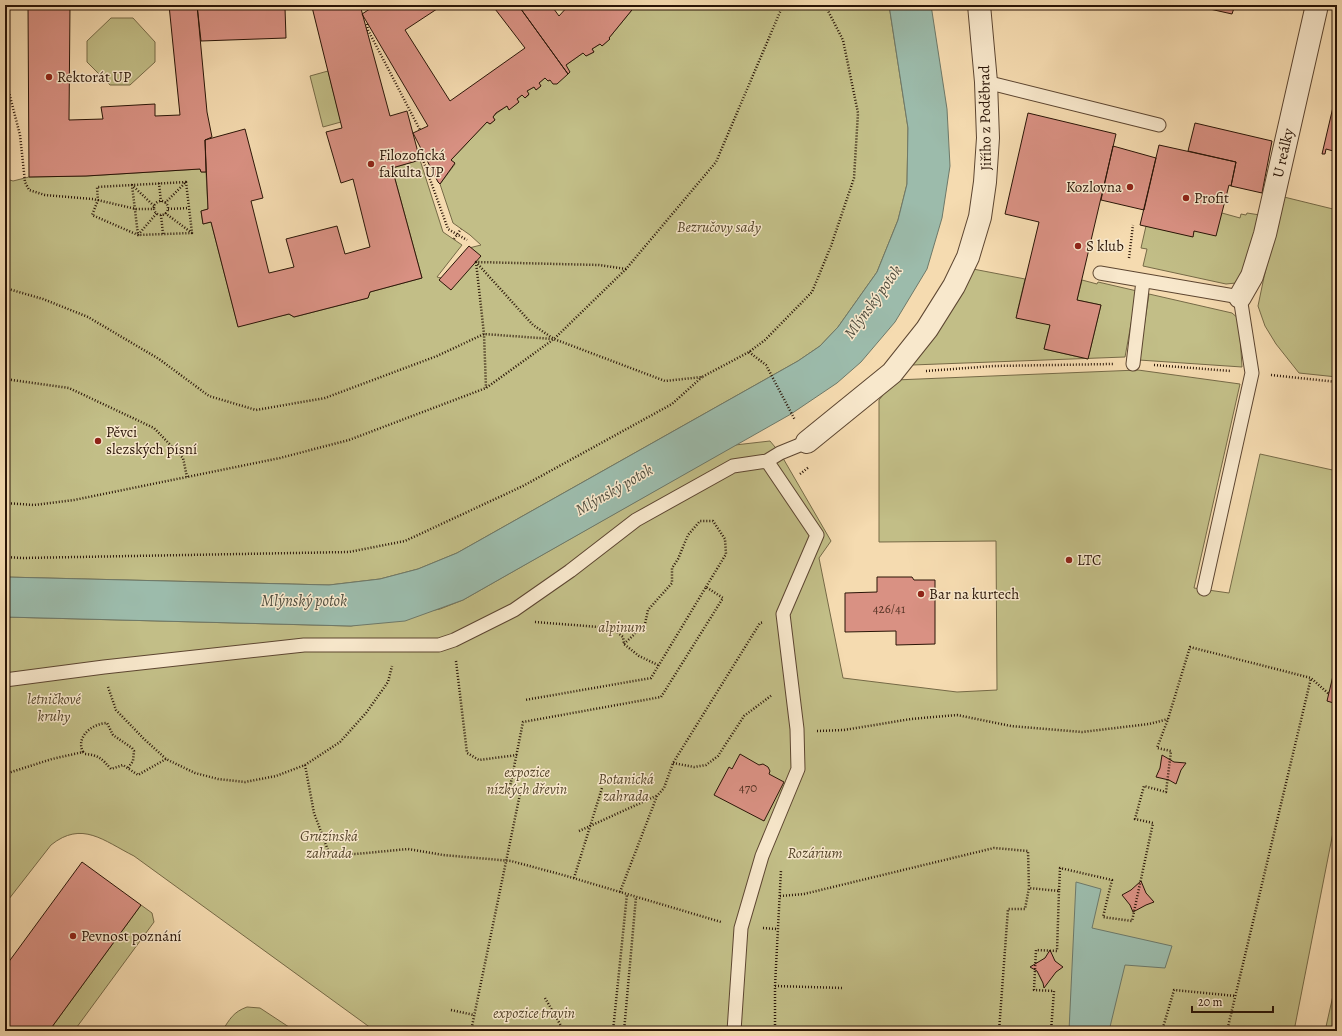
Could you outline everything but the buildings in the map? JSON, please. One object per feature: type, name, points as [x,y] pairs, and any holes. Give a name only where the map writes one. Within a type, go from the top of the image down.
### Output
[{"type":"street","name":"Jiřího z Poděbrad","points":[[807,442],[892,373],[927,329],[954,286],[968,256],[980,217],[985,182],[988,138],[986,82],[979,5]]},
{"type":"street","name":"U reálky","points":[[1240,298],[1252,276],[1265,234],[1316,5]]},
{"type":"lane","points":[[986,82],[1159,125]]},
{"type":"lane","points":[[1100,273],[1240,298],[1252,373],[1204,589]]},
{"type":"lane","points":[[1133,364],[1143,281]]},
{"type":"lane","points":[[5,680],[104,667],[304,645],[439,645],[454,640],[493,622],[514,610],[570,571],[636,520],[733,466],[767,461],[780,453],[807,442]]},
{"type":"lane","points":[[734,1031],[741,928],[762,856],[798,769],[797,729],[783,614],[817,535],[767,461]]},
{"type":"path","points":[[368,5],[368,10]]},
{"type":"path","points":[[5,503],[34,505],[74,500],[280,458],[349,440],[486,388],[554,340],[626,269],[716,162],[783,5]]},
{"type":"path","points":[[5,557],[38,558],[349,552],[405,541],[523,486],[672,404],[702,377],[749,352],[765,340],[812,292],[831,246],[854,178],[858,113],[843,40],[825,5]]},
{"type":"path","points":[[367,24],[368,30],[420,130]]},
{"type":"path","points":[[5,77],[20,135],[25,182],[29,190],[45,195],[85,197],[136,209],[154,208]]},
{"type":"path","points":[[423,153],[423,160],[448,229],[467,240]]},
{"type":"path","points":[[186,182],[98,187],[98,200],[92,215],[138,235],[192,233]]},
{"type":"path","points":[[165,203],[186,182]]},
{"type":"path","points":[[186,182],[192,233]]},
{"type":"path","points":[[159,183],[161,202]]},
{"type":"path","points":[[132,185],[157,213],[161,215]]},
{"type":"path","points":[[132,185],[138,235]]},
{"type":"path","points":[[154,208],[158,202],[161,202],[165,203],[168,209]]},
{"type":"path","points":[[168,209],[189,208]]},
{"type":"path","points":[[161,215],[168,209]]},
{"type":"path","points":[[138,235],[157,213]]},
{"type":"path","points":[[165,213],[192,233]]},
{"type":"path","points":[[161,215],[163,234]]},
{"type":"path","points":[[1126,278],[1133,226]]},
{"type":"path","points":[[454,239],[461,229]]},
{"type":"path","points":[[476,262],[599,265],[626,269]]},
{"type":"path","points":[[476,262],[484,334],[486,388]]},
{"type":"path","points":[[476,262],[533,325],[554,340],[665,381],[702,377]]},
{"type":"path","points":[[5,288],[43,299],[88,317],[159,359],[209,396],[256,410],[325,398],[437,356],[484,334],[554,340]]},
{"type":"path","points":[[749,352],[766,365],[796,422]]},
{"type":"path","points":[[892,373],[994,366],[1133,364],[1252,373],[1337,382]]},
{"type":"path","points":[[5,378],[69,388],[154,428],[183,458],[187,477]]},
{"type":"path","points":[[525,700],[651,678],[726,554],[726,540],[713,521],[700,521],[688,535],[678,559],[672,568],[672,583],[648,610],[645,624],[624,644]]},
{"type":"path","points":[[471,1031],[521,789],[510,787],[523,722],[661,697],[724,598],[706,587]]},
{"type":"path","points":[[514,610],[532,621],[612,628],[623,637],[624,644],[639,656],[658,665]]},
{"type":"path","points":[[620,892],[657,796],[664,788],[673,763],[760,623],[783,614]]},
{"type":"path","points":[[454,640],[467,753],[479,760],[517,756]]},
{"type":"path","points":[[104,667],[106,683],[116,710],[166,759],[195,773],[218,779],[245,782],[276,776],[305,765],[340,742],[366,713],[388,682],[397,645]]},
{"type":"path","points":[[1051,1031],[1054,991],[1034,990],[1036,950],[1057,951],[1060,868],[1112,880],[1102,917],[1132,921],[1153,823],[1135,819],[1144,786],[1166,792],[1171,751],[1157,748],[1168,719],[1190,647],[1311,678],[1329,694]]},
{"type":"path","points":[[1227,1031],[1311,678]]},
{"type":"path","points":[[673,763],[694,767],[706,765],[718,756],[744,716],[791,680]]},
{"type":"path","points":[[797,729],[814,731],[844,730],[911,719],[958,715],[1011,726],[1082,732],[1149,724],[1168,719]]},
{"type":"path","points":[[83,752],[80,748],[81,742],[88,730],[95,726],[107,723],[113,735],[134,751],[133,761],[128,768]]},
{"type":"path","points":[[5,774],[52,758],[83,752],[85,754],[92,754],[101,757],[111,769],[123,765],[138,775],[166,759]]},
{"type":"path","points":[[305,765],[314,813],[329,853],[356,854],[408,849],[443,855],[506,860],[574,878],[741,928]]},
{"type":"path","points":[[574,878],[602,788]]},
{"type":"path","points":[[579,831],[657,796]]},
{"type":"path","points":[[775,1031],[777,929],[780,896],[804,894],[994,848],[1028,851],[1028,888],[1025,909],[1008,909],[999,1031]]},
{"type":"path","points":[[1028,888],[1059,891]]},
{"type":"path","points":[[613,1031],[628,894]]},
{"type":"path","points":[[624,1031],[636,897]]},
{"type":"path","points":[[767,928],[777,929]]},
{"type":"path","points":[[775,986],[843,988]]},
{"type":"path","points":[[1162,1031],[1174,990],[1236,996]]},
{"type":"path","points":[[545,998],[564,1031]]},
{"type":"path","points":[[450,1010],[474,1015]]},
{"type":"green space","name":"Bezručovy sady","points":[[636,5],[889,5],[908,128],[907,184],[898,220],[877,272],[838,327],[820,346],[798,361],[457,553],[418,569],[380,579],[329,585],[5,577],[5,162],[9,165],[9,175],[7,179],[13,181],[29,177],[86,176],[200,169],[201,172],[206,172],[208,209],[201,211],[203,224],[211,222],[238,326],[289,314],[294,317],[368,298],[370,292],[422,278],[392,168],[420,160],[443,232],[462,245],[437,277],[445,279],[469,248],[481,245],[453,223],[440,184],[455,164],[451,160],[487,122],[490,124],[495,120],[493,117],[497,113],[507,106],[509,109],[518,103],[517,99],[522,95],[525,98],[529,95],[527,91],[534,87],[536,90],[541,86],[539,83],[545,78],[548,81],[550,80],[566,65],[583,53],[586,56],[594,52],[592,49],[600,44],[602,46],[610,39],[609,38]]},
{"type":"green space","points":[[111,18],[133,18],[155,42],[155,62],[130,85],[110,85],[87,62],[87,41]]},
{"type":"green space","points":[[328,71],[341,122],[323,127],[310,76]]},
{"type":"green space","points":[[1284,197],[1337,210],[1337,377],[1299,373],[1276,344],[1265,326],[1258,306]]},
{"type":"green space","points":[[1222,213],[1240,218],[1241,214],[1246,215],[1247,213],[1260,215],[1247,268],[1236,283],[1226,284],[1143,266],[1147,249],[1141,248],[1146,226],[1192,236],[1194,231]]},
{"type":"green space","points":[[973,269],[1025,279],[1017,313],[1050,325],[1044,349],[1086,358],[912,365]]},
{"type":"green space","points":[[1082,280],[1137,291],[1125,357],[1088,358],[1101,305],[1077,300]]},
{"type":"green space","points":[[1149,294],[1232,313],[1239,319],[1242,367],[1139,360]]},
{"type":"green space","name":"Botanická zahrada","points":[[1138,370],[1240,384],[1194,588],[1229,593],[1260,454],[1337,471],[1337,812],[1294,1031],[375,1031],[134,856],[103,839],[83,834],[73,834],[62,838],[51,845],[5,904],[5,617],[351,626],[440,609],[463,600],[735,445],[770,441],[780,453],[831,541],[819,558],[843,678],[957,692],[997,690],[996,541],[879,542],[879,400],[895,380]]},
{"type":"green space","points":[[141,905],[152,913],[154,922],[74,1031],[49,1031]]},
{"type":"green space","points":[[1337,978],[1337,1006],[1331,1031],[1325,1031]]},
{"type":"green space","points":[[247,1007],[260,1008],[295,1031],[222,1031],[235,1014]]},
{"type":"water","name":"Mlýnský potok","points":[[889,5],[931,5],[947,109],[950,166],[942,218],[927,269],[895,322],[861,362],[837,383],[791,414],[463,600],[405,621],[351,626],[5,617],[5,577],[329,585],[380,579],[418,569],[457,553],[798,361],[820,346],[838,327],[877,272],[898,220],[907,184],[908,128]]},
{"type":"water","points":[[1076,882],[1101,889],[1092,928],[1172,946],[1165,968],[1125,965],[1109,1031],[1069,1031]]},
{"type":"place","name":"Rektorát UP","points":[[49,77]]},
{"type":"place","name":"Filozofická fakulta UP","points":[[371,164]]},
{"type":"place","name":"Kozlovna","points":[[1130,187]]},
{"type":"place","name":"Profit","points":[[1186,198]]},
{"type":"place","name":"S klub","points":[[1078,246]]},
{"type":"place","name":"Pěvci slezských písní","points":[[98,441]]},
{"type":"place","name":"LTC","points":[[1069,560]]},
{"type":"place","name":"Bar na kurtech","points":[[921,594]]},
{"type":"place","name":"Pevnost poznání","points":[[73,936]]},
{"type":"park label","name":"alpinum","points":[[622,627]]},
{"type":"park label","name":"letničkové kruhy","points":[[54,708]]},
{"type":"park label","name":"expozice nízkých dřevin","points":[[527,780]]},
{"type":"park label","name":"Gruzínská zahrada","points":[[329,844]]},
{"type":"park label","name":"Rozárium","points":[[815,853]]},
{"type":"park label","name":"expozice travin","points":[[534,1013]]}]
